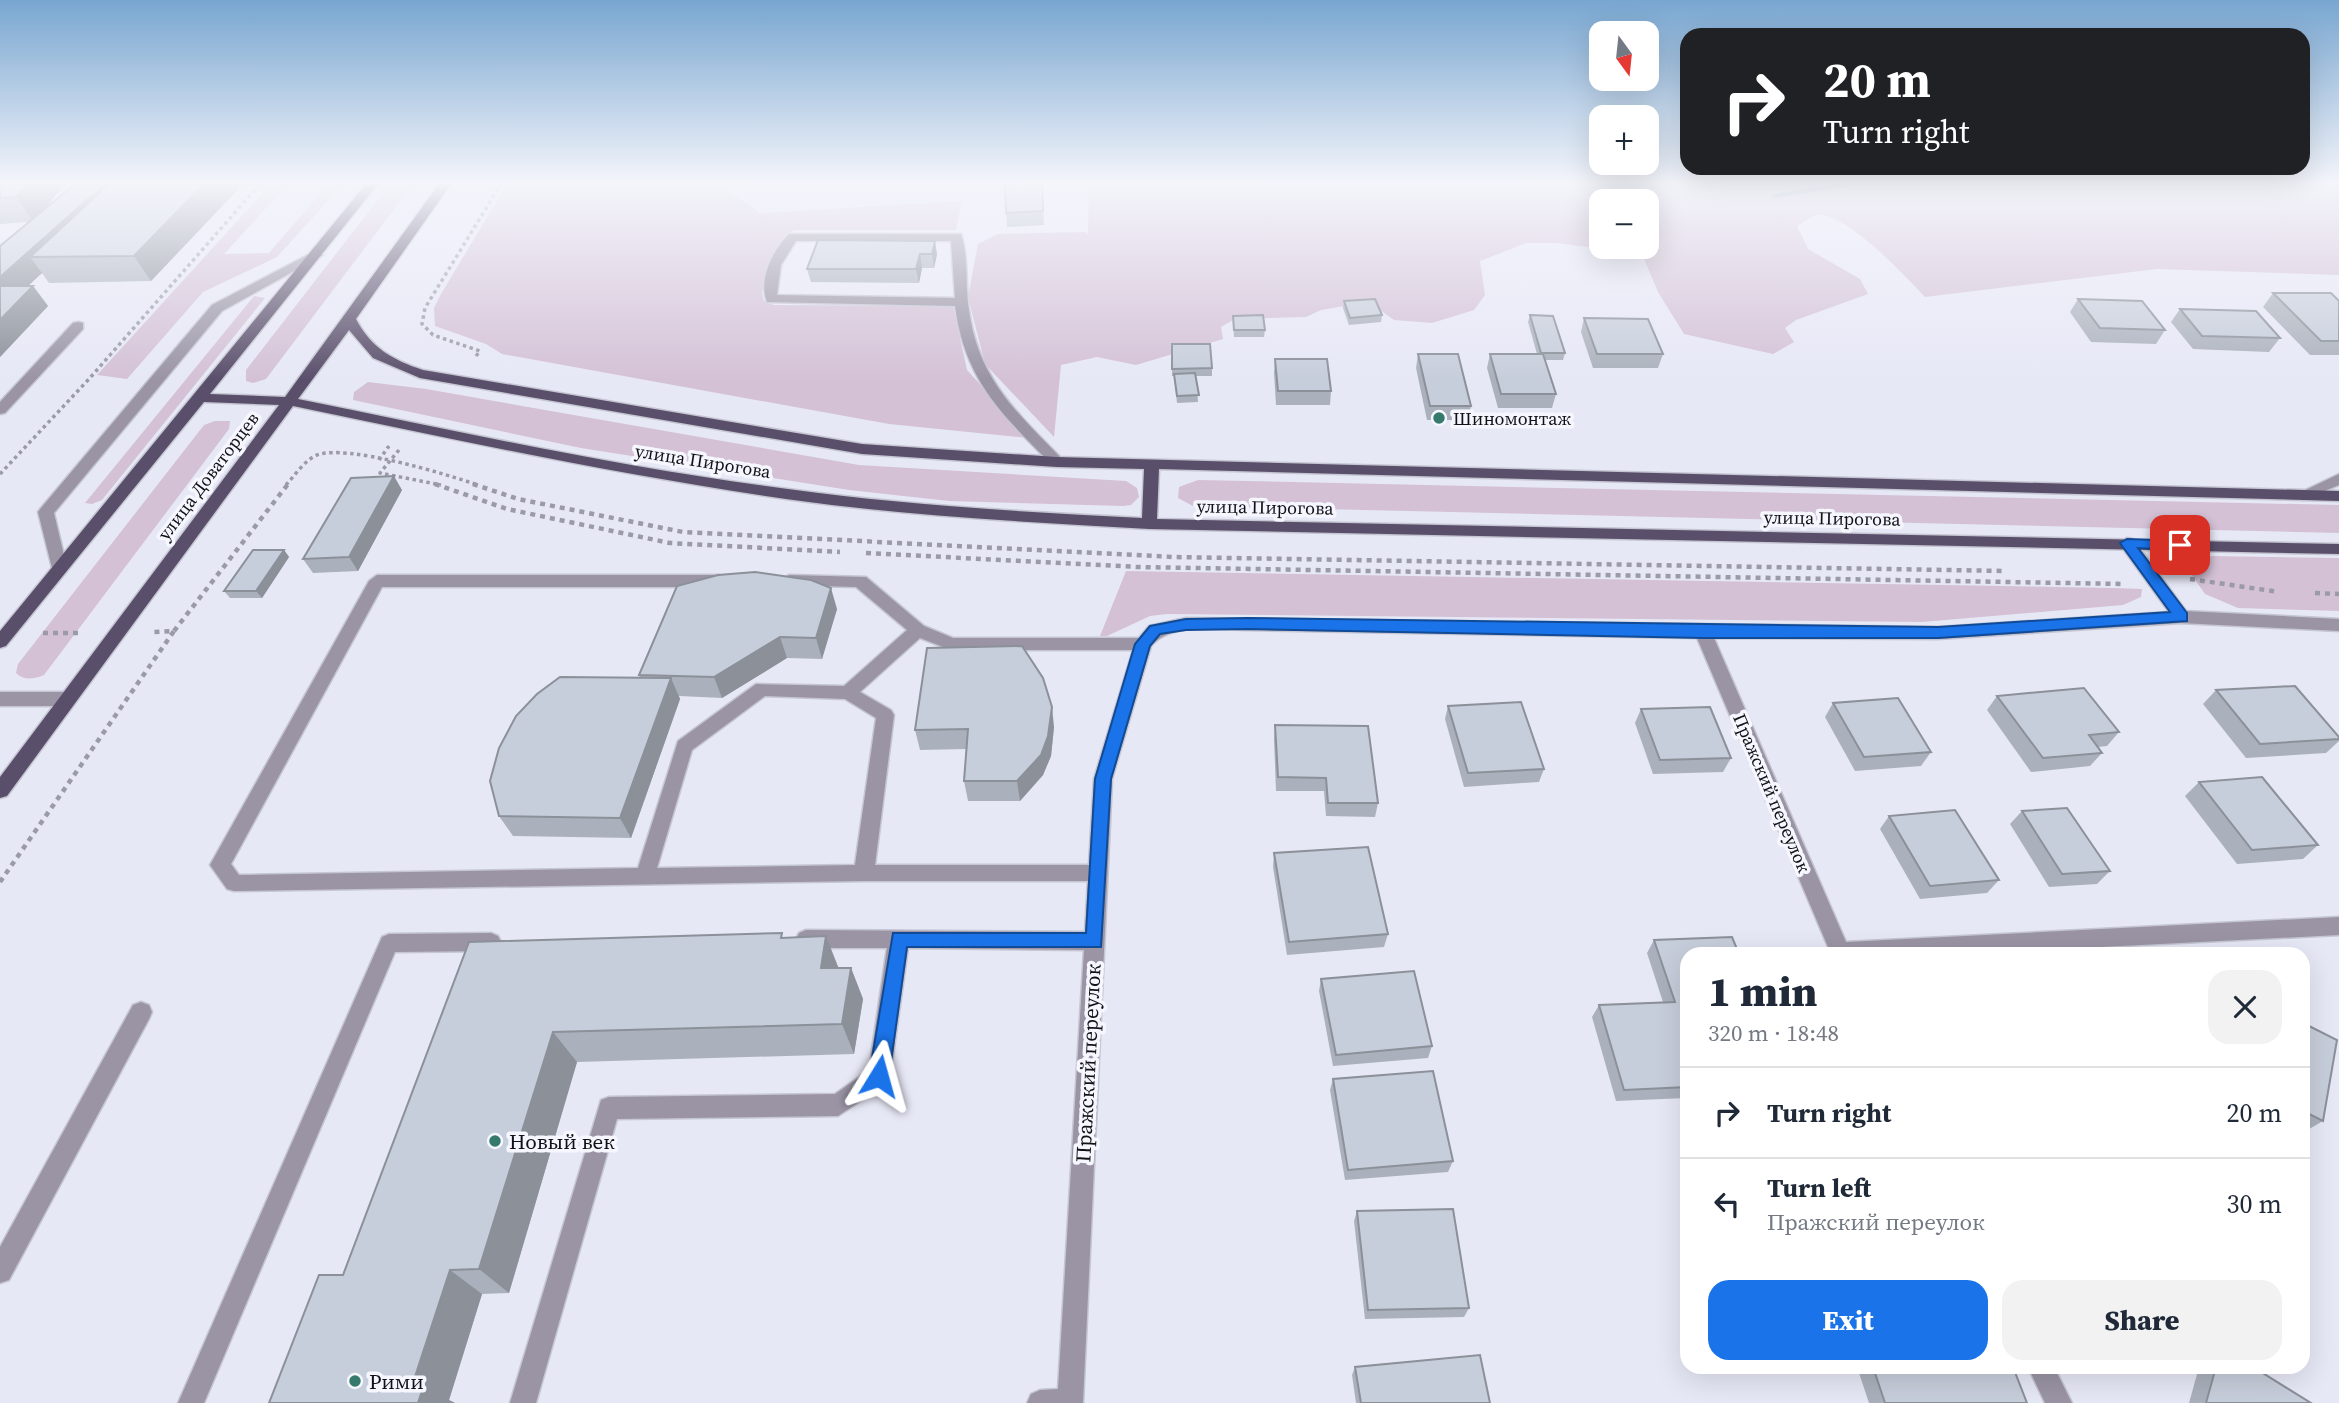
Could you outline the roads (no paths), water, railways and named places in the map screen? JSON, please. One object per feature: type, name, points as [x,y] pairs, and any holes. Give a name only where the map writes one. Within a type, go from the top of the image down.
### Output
[{"type":"main road","points":[[0,642],[321,249]]},
{"type":"main road","name":"улица Доваторцев","points":[[0,791],[399,249]]},
{"type":"main road","name":"улица Пирогова","points":[[350,319],[357,336],[371,352],[391,365],[420,374],[862,449],[1057,462],[2339,496]]},
{"type":"main road","name":"улица Пирогова","points":[[200,398],[287,401],[579,460],[787,494],[962,513],[1149,524],[2339,549]]},
{"type":"main road","points":[[1149,524],[1152,464]]},
{"type":"street","points":[[781,249],[770,288],[772,299],[961,302]]},
{"type":"street","points":[[958,249],[961,302],[975,363],[988,386],[1057,462]]},
{"type":"street","points":[[59,568],[46,512],[217,307],[317,255]]},
{"type":"street","points":[[0,410],[78,326]]},
{"type":"street","points":[[2303,495],[2339,479]]},
{"type":"street","points":[[2127,543],[2181,617]]},
{"type":"street","points":[[736,581],[377,581],[220,865],[234,883],[864,873],[1098,873]]},
{"type":"street","points":[[777,581],[860,581],[918,630],[951,644],[1143,644],[1155,630],[1186,624],[1938,633],[2181,617],[2339,625]]},
{"type":"street","points":[[848,693],[918,630]]},
{"type":"street","name":"Пражский переулок","points":[[1703,632],[1837,947]]},
{"type":"street","name":"Пражский переулок","points":[[1070,1403],[1103,779],[1143,644]]},
{"type":"street","points":[[645,877],[684,746],[762,689],[848,693],[885,715],[864,873]]},
{"type":"street","points":[[0,699],[68,699]]},
{"type":"street","points":[[1951,947],[2339,926]]},
{"type":"street","points":[[781,939],[1094,941]]},
{"type":"street","points":[[523,1403],[609,1108],[838,1105],[879,1076],[899,939]]},
{"type":"street","points":[[191,1403],[389,943],[509,942]]},
{"type":"street","points":[[0,1271],[141,1012]]},
{"type":"street","points":[[2044,1374],[2059,1403]]},
{"type":"street","points":[[1040,1403],[1070,1403]]},
{"type":"place","name":"Шиномонтаж","points":[[1439,418]]},
{"type":"place","name":"Новый век","points":[[495,1141]]},
{"type":"place","name":"Рими","points":[[355,1381]]}]
